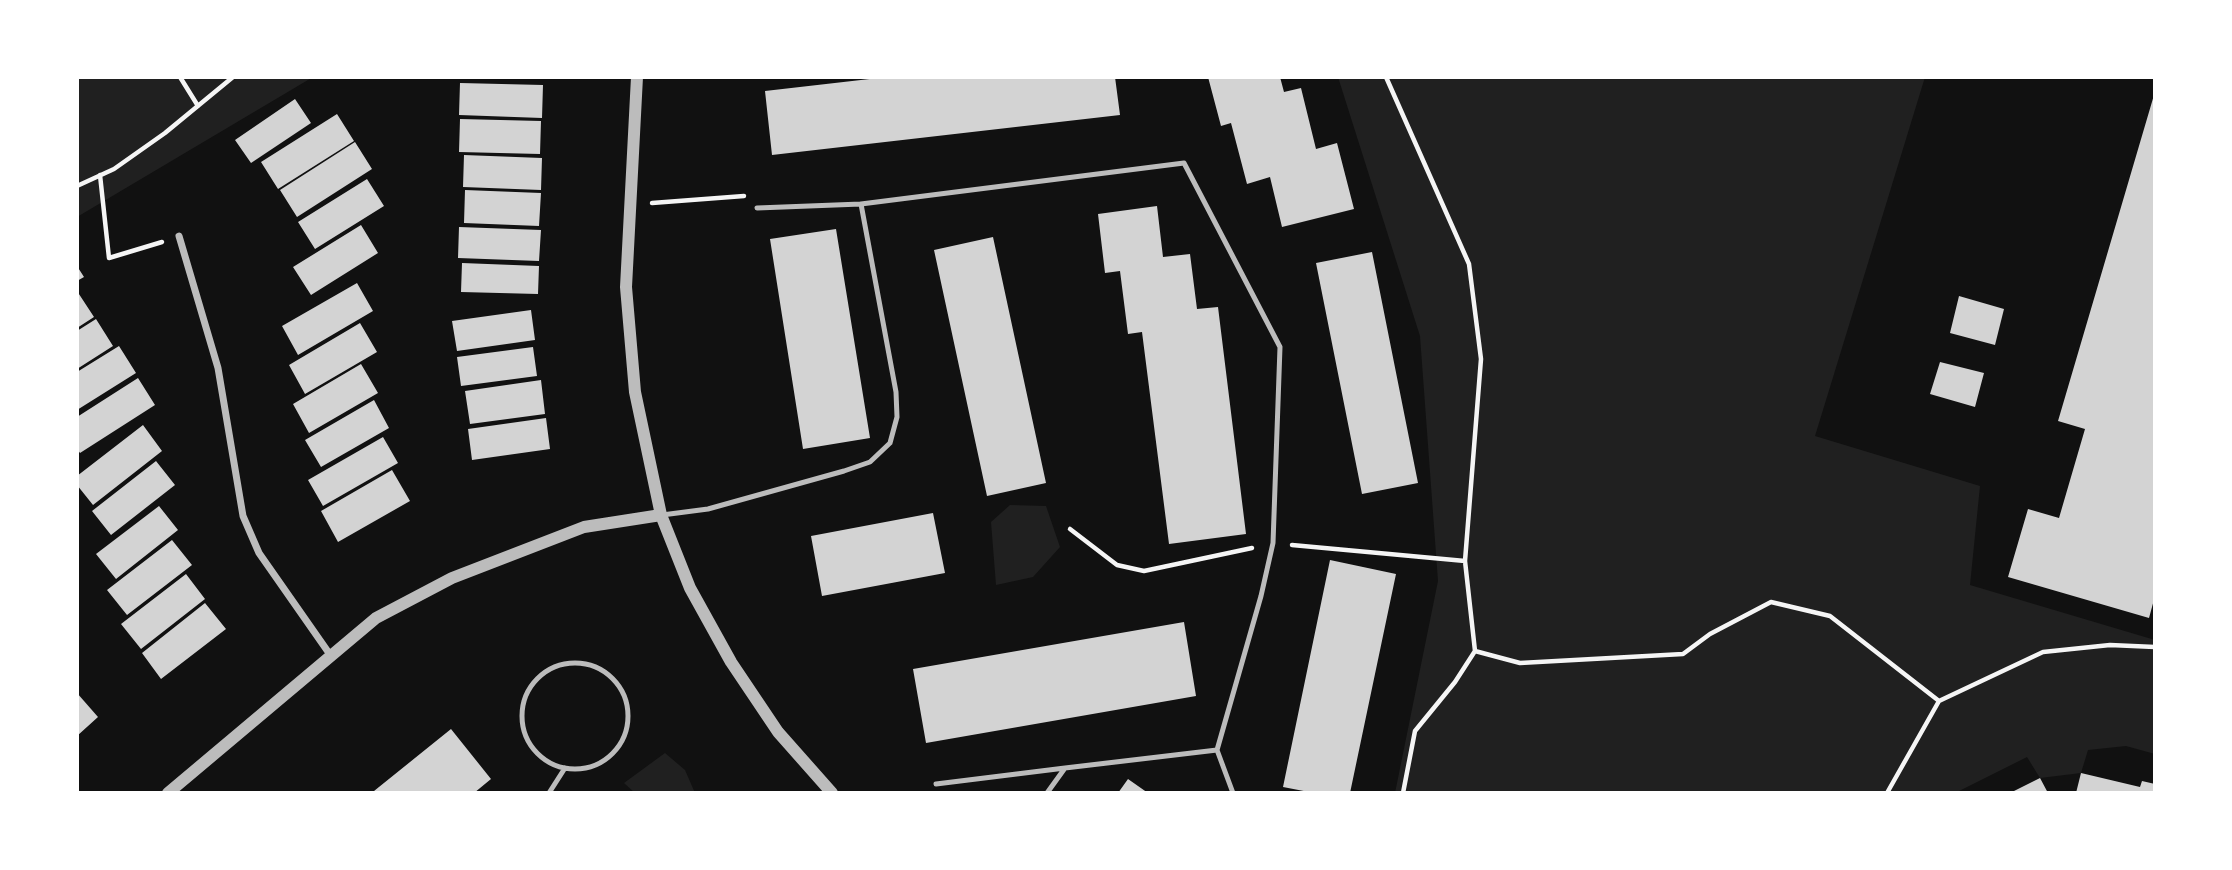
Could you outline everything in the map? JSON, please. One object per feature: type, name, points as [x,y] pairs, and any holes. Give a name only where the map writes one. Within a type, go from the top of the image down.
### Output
[{"type":"street","points":[[637,77],[626,287],[635,392],[661,515],[690,588],[731,662],[778,732],[832,793]]},
{"type":"street","points":[[179,236],[218,368],[243,516],[259,553],[331,656]]},
{"type":"street","points":[[168,793],[376,618],[452,579],[584,527],[661,515]]},
{"type":"lane","points":[[757,208],[861,204],[1184,163],[1280,347],[1273,543],[1261,596],[1217,750],[1233,793]]},
{"type":"lane","points":[[661,515],[708,509],[844,471],[870,462],[890,443],[897,418],[897,393],[861,204]]},
{"type":"lane","points":[[583,663],[601,669],[614,679],[623,693],[628,709],[627,726],[611,755],[597,764],[581,769],[565,768],[547,762],[533,750],[524,734],[521,716],[525,698],[534,682],[547,670],[565,664],[583,663]]},
{"type":"lane","points":[[936,784],[1217,750]]},
{"type":"lane","points":[[549,793],[565,768]]},
{"type":"lane","points":[[1048,793],[1065,768]]},
{"type":"path","points":[[180,77],[198,106]]},
{"type":"path","points":[[77,186],[114,169],[165,133],[233,77]]},
{"type":"path","points":[[1386,77],[1469,264],[1481,359],[1465,561],[1475,651],[1455,682],[1415,731],[1404,793]]},
{"type":"path","points":[[100,175],[109,258],[179,236]]},
{"type":"path","points":[[630,205],[746,196],[757,208]]},
{"type":"path","points":[[1475,651],[1520,663],[1683,654],[1710,634],[1771,602],[1830,616],[1939,701]]},
{"type":"path","points":[[1887,793],[1939,701],[2043,652],[2110,645],[2155,647]]},
{"type":"shaded area","points":[[77,77],[313,77],[77,217]]},
{"type":"shaded area","points":[[1338,77],[1925,77],[1815,436],[1980,486],[1970,585],[2155,640],[2155,754],[2126,746],[2088,750],[2081,773],[2040,778],[2027,757],[1955,793],[1395,793],[1438,581],[1420,336]]},
{"type":"shaded area","points":[[1010,505],[1046,506],[1060,547],[1033,577],[996,585],[991,522]]},
{"type":"shaded area","points":[[665,753],[685,770],[695,793],[635,793],[624,783]]},
{"type":"building","points":[[887,77],[1115,77],[1120,115],[772,155],[765,91]]},
{"type":"building","points":[[1208,77],[1280,77],[1284,92],[1301,88],[1316,149],[1337,143],[1354,209],[1282,227],[1270,177],[1247,184],[1231,123],[1221,126]]},
{"type":"building","points":[[460,83],[543,85],[542,118],[459,115]]},
{"type":"building","points":[[2154,95],[2155,596],[2149,618],[2008,577],[2028,509],[2059,518],[2085,429],[2058,421]]},
{"type":"building","points":[[295,99],[311,123],[251,163],[235,140]]},
{"type":"building","points":[[337,114],[354,141],[278,189],[261,162]]},
{"type":"building","points":[[460,119],[541,121],[540,154],[459,152]]},
{"type":"building","points":[[355,142],[372,169],[297,217],[280,190]]},
{"type":"building","points":[[464,155],[542,158],[541,190],[463,187]]},
{"type":"building","points":[[367,179],[384,206],[315,249],[298,222]]},
{"type":"building","points":[[465,190],[541,193],[539,226],[464,223]]},
{"type":"building","points":[[1157,206],[1163,257],[1190,254],[1197,309],[1218,307],[1246,534],[1169,544],[1142,332],[1128,334],[1120,271],[1105,273],[1098,214]]},
{"type":"building","points":[[361,225],[378,253],[311,295],[293,267]]},
{"type":"building","points":[[459,227],[541,230],[539,261],[458,258]]},
{"type":"building","points":[[836,229],[870,438],[803,449],[770,239]]},
{"type":"building","points":[[993,237],[1046,483],[987,496],[934,250]]},
{"type":"building","points":[[1372,252],[1418,483],[1362,494],[1316,263]]},
{"type":"building","points":[[462,263],[539,266],[538,294],[461,292]]},
{"type":"building","points":[[77,266],[84,277],[77,281]]},
{"type":"building","points":[[357,283],[373,311],[298,355],[282,326]]},
{"type":"building","points":[[77,291],[94,317],[77,328]]},
{"type":"building","points":[[1959,296],[2004,309],[1995,345],[1950,333]]},
{"type":"building","points":[[531,310],[535,340],[457,351],[452,321]]},
{"type":"building","points":[[96,319],[113,346],[77,369],[77,331]]},
{"type":"building","points":[[360,323],[377,352],[305,394],[289,365]]},
{"type":"building","points":[[119,346],[136,373],[77,410],[77,372]]},
{"type":"building","points":[[533,347],[537,376],[461,386],[457,357]]},
{"type":"building","points":[[1940,362],[1984,373],[1975,407],[1930,394]]},
{"type":"building","points":[[361,364],[378,393],[309,433],[293,404]]},
{"type":"building","points":[[138,378],[155,405],[80,453],[77,449],[77,417]]},
{"type":"building","points":[[541,380],[545,414],[470,424],[465,391]]},
{"type":"building","points":[[374,400],[389,428],[321,467],[305,440]]},
{"type":"building","points":[[546,418],[550,449],[472,460],[468,429]]},
{"type":"building","points":[[143,425],[162,451],[93,505],[77,485],[77,476]]},
{"type":"building","points":[[383,437],[398,463],[323,506],[308,480]]},
{"type":"building","points":[[156,461],[175,485],[111,535],[92,511]]},
{"type":"building","points":[[392,470],[410,501],[338,542],[321,511]]},
{"type":"building","points":[[159,506],[178,530],[116,579],[96,554]]},
{"type":"building","points":[[933,513],[945,573],[822,596],[811,536]]},
{"type":"building","points":[[172,540],[192,565],[127,615],[107,590]]},
{"type":"building","points":[[1330,560],[1396,574],[1350,793],[1314,793],[1283,787]]},
{"type":"building","points":[[186,574],[205,599],[141,649],[121,624]]},
{"type":"building","points":[[205,603],[226,629],[161,679],[142,653]]},
{"type":"building","points":[[1184,622],[1196,696],[926,743],[913,669]]},
{"type":"building","points":[[77,693],[98,717],[77,736]]},
{"type":"building","points":[[451,729],[491,779],[474,793],[374,791]]},
{"type":"building","points":[[2081,773],[2140,787],[2142,781],[2155,784],[2155,793],[2076,793]]},
{"type":"building","points":[[2040,778],[2048,793],[2010,793]]},
{"type":"building","points":[[1128,779],[1148,793],[1118,793]]}]
